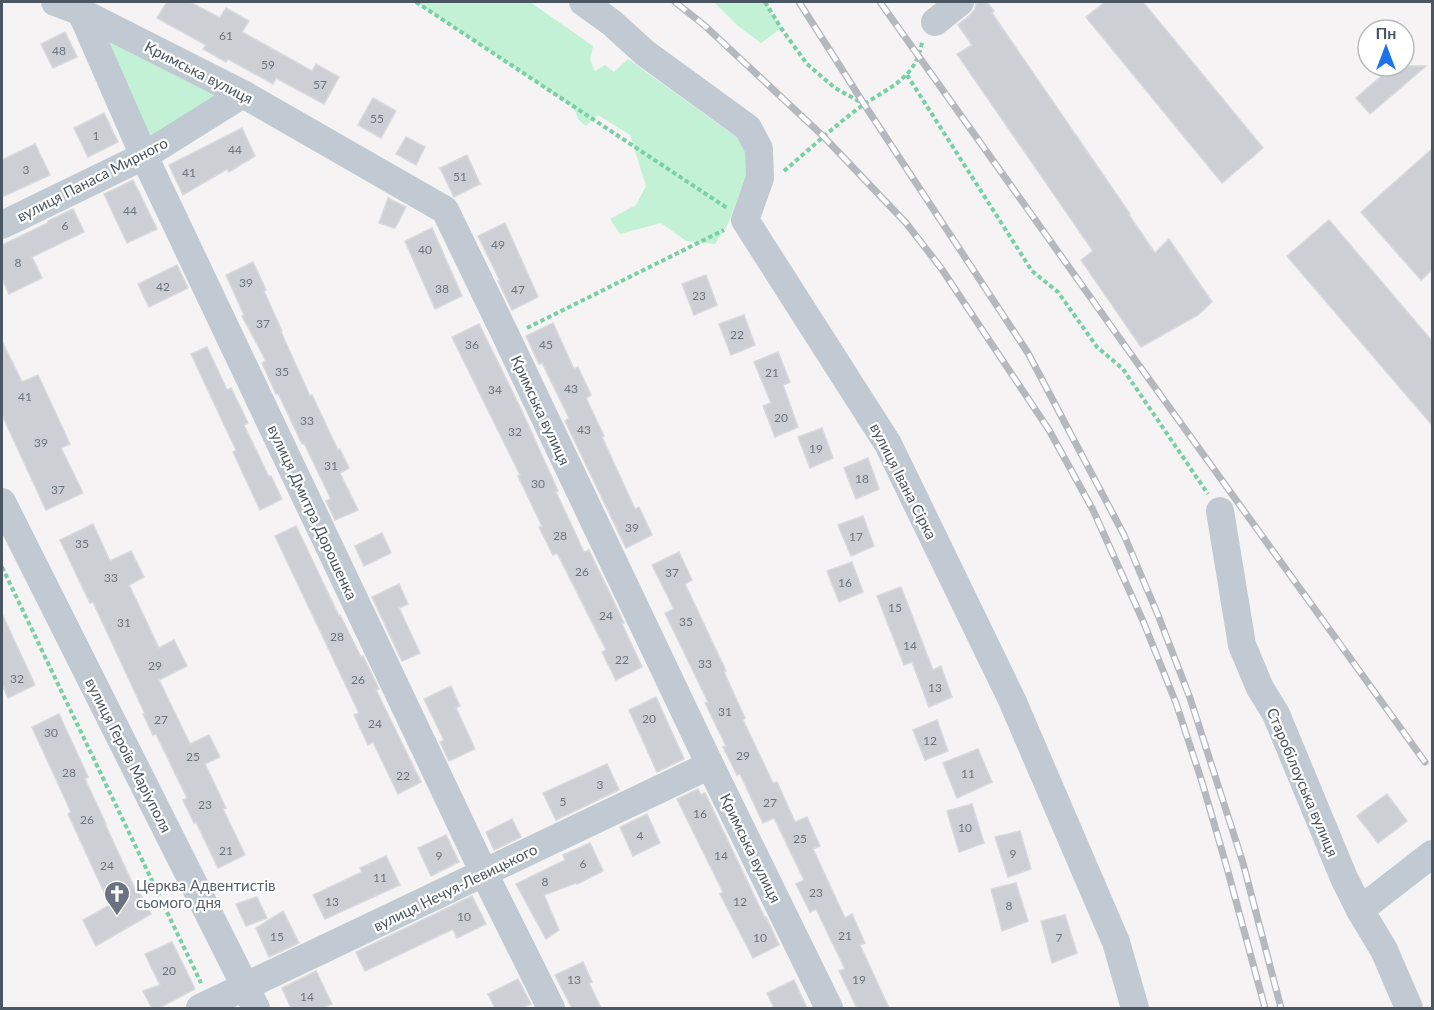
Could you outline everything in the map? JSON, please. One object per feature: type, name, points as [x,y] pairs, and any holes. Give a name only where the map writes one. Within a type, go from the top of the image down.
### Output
[{"type":"street","name":"Кримська вулиця","points":[[55,2],[81,12],[243,94],[445,210],[710,765],[830,1008]]},
{"type":"street","points":[[583,2],[612,23],[645,53],[748,128],[759,149],[760,178],[745,220]]},
{"type":"street","points":[[935,22],[960,2]]},
{"type":"street","name":"вулиця Дмитра Дорошенка","points":[[81,12],[144,156],[484,873],[551,1008]]},
{"type":"street","name":"вулиця Панаса Мирного","points":[[2,225],[144,156],[243,94]]},
{"type":"street","name":"вулиця Івана Сірка","points":[[745,220],[893,455],[1012,700],[1116,942],[1135,1008]]},
{"type":"street","name":"вулиця Героїв Маріуполя","points":[[2,502],[251,998]]},
{"type":"street","name":"Старобілоуська вулиця","points":[[1220,511],[1242,645],[1260,688],[1276,714],[1344,878],[1384,950],[1409,1008]]},
{"type":"street","name":"вулиця Нечуя-Левицького","points":[[205,1006],[251,998],[484,873],[710,765]]},
{"type":"street","points":[[1360,910],[1432,854]]},
{"type":"path","points":[[416,2],[745,220]]},
{"type":"path","points":[[765,2],[807,64],[835,88],[864,104]]},
{"type":"path","points":[[906,75],[1032,271],[1058,292],[1097,347],[1123,369],[1220,511]]},
{"type":"path","points":[[2,567],[205,1006]]},
{"type":"green space","points":[[416,2],[530,2],[593,46],[590,60],[595,71],[605,65],[614,72],[628,59],[746,144],[750,173],[728,224],[715,244],[686,241],[661,223],[620,234],[610,219],[636,205],[646,186],[630,135],[598,115],[586,126],[578,119],[574,107]]},
{"type":"green space","points":[[714,2],[765,2],[781,28],[761,43],[738,26]]},
{"type":"green space","points":[[102,38],[226,94],[158,156]]},
{"type":"building","points":[[167,2],[190,2],[220,18],[226,8],[249,21],[242,32],[312,71],[316,64],[339,77],[324,104],[276,78],[273,84],[228,59],[226,62],[203,49],[206,45],[157,18]]},
{"type":"building","points":[[978,2],[987,2],[994,11],[992,13],[1155,253],[1169,239],[1212,302],[1198,315],[1141,347],[1081,260],[1093,251],[957,54],[972,45],[958,25],[971,14]]},
{"type":"building","points":[[1105,2],[1143,2],[1263,148],[1222,183],[1086,17]]},
{"type":"building","points":[[65,32],[77,57],[53,68],[41,44]]},
{"type":"building","points":[[1416,66],[1426,66],[1416,75]]},
{"type":"building","points":[[1379,78],[1412,78],[1370,114],[1356,98]]},
{"type":"building","points":[[373,98],[396,111],[381,138],[358,125]]},
{"type":"building","points":[[104,113],[118,142],[88,157],[74,128]]},
{"type":"building","points":[[242,128],[255,156],[229,172],[227,169],[183,195],[169,165]]},
{"type":"building","points":[[406,137],[425,147],[416,165],[396,154]]},
{"type":"building","points":[[35,144],[50,175],[2,197],[2,160]]},
{"type":"building","points":[[1432,149],[1432,270],[1421,280],[1361,212]]},
{"type":"building","points":[[467,155],[480,184],[454,197],[440,168]]},
{"type":"building","points":[[133,180],[157,229],[127,243],[104,194]]},
{"type":"building","points":[[388,198],[406,207],[395,228],[379,223]]},
{"type":"building","points":[[73,209],[84,232],[32,257],[42,278],[9,294],[2,279],[2,245]]},
{"type":"building","points":[[1329,220],[1432,341],[1432,425],[1287,256]]},
{"type":"building","points":[[505,223],[538,297],[512,310],[478,236]]},
{"type":"building","points":[[432,228],[462,296],[435,309],[405,241]]},
{"type":"building","points":[[253,262],[310,396],[312,395],[349,468],[340,473],[358,510],[335,520],[326,501],[331,499],[278,393],[276,394],[262,363],[266,361],[242,316],[244,315],[226,275]]},
{"type":"building","points":[[177,265],[188,288],[149,307],[138,284]]},
{"type":"building","points":[[706,275],[717,305],[694,315],[682,284]]},
{"type":"building","points":[[744,315],[755,345],[731,355],[719,324]]},
{"type":"building","points":[[553,323],[574,369],[578,367],[591,395],[586,398],[635,509],[639,507],[652,535],[626,548],[565,421],[569,418],[526,336]]},
{"type":"building","points":[[479,324],[522,411],[584,552],[589,550],[642,667],[616,680],[602,652],[606,650],[557,553],[553,555],[539,527],[542,526],[518,476],[520,475],[452,337]]},
{"type":"building","points":[[2,341],[22,382],[38,375],[70,444],[61,448],[83,493],[46,510],[2,415]]},
{"type":"building","points":[[207,347],[227,390],[231,388],[248,423],[244,425],[282,499],[260,510],[233,452],[236,450],[191,354]]},
{"type":"building","points":[[778,352],[790,382],[783,385],[798,427],[775,437],[763,406],[771,403],[754,362]]},
{"type":"building","points":[[822,428],[833,458],[810,468],[798,437]]},
{"type":"building","points":[[868,458],[879,489],[856,499],[844,468]]},
{"type":"building","points":[[863,516],[874,546],[851,556],[838,525]]},
{"type":"building","points":[[93,524],[110,561],[131,551],[144,577],[129,585],[159,648],[174,640],[187,666],[159,680],[190,744],[209,735],[220,757],[205,764],[245,855],[218,868],[183,800],[187,798],[156,734],[153,735],[93,602],[90,603],[60,540]]},
{"type":"building","points":[[296,526],[339,616],[361,657],[363,656],[379,689],[376,690],[421,782],[398,794],[373,742],[368,745],[354,715],[359,713],[275,536]]},
{"type":"building","points":[[382,533],[391,553],[364,566],[355,546]]},
{"type":"building","points":[[679,552],[692,580],[685,584],[726,671],[724,672],[745,718],[743,720],[773,783],[777,782],[795,822],[807,817],[820,846],[813,849],[845,918],[852,914],[865,943],[860,945],[889,1008],[857,1008],[839,971],[845,969],[816,909],[810,912],[796,884],[804,880],[774,818],[763,823],[740,774],[737,775],[723,747],[726,746],[705,703],[708,702],[665,613],[674,609],[652,565]]},
{"type":"building","points":[[852,562],[863,592],[839,602],[827,571]]},
{"type":"building","points":[[399,584],[408,604],[399,608],[420,653],[402,661],[372,597]]},
{"type":"building","points":[[901,587],[933,670],[941,666],[952,697],[929,707],[912,662],[904,665],[877,596]]},
{"type":"building","points":[[2,614],[35,685],[8,698],[2,684]]},
{"type":"building","points":[[451,686],[460,706],[456,708],[475,749],[449,761],[440,742],[444,740],[424,699]]},
{"type":"building","points":[[656,697],[684,759],[657,772],[629,710]]},
{"type":"building","points":[[59,714],[88,777],[85,779],[105,824],[136,891],[138,890],[151,914],[96,946],[83,920],[110,905],[68,814],[71,812],[32,727]]},
{"type":"building","points":[[937,720],[948,751],[925,760],[913,730]]},
{"type":"building","points":[[978,749],[992,782],[957,798],[943,763]]},
{"type":"building","points":[[607,764],[619,790],[556,820],[543,793]]},
{"type":"building","points":[[698,789],[701,795],[705,793],[779,945],[753,958],[720,894],[723,892],[677,799]]},
{"type":"building","points":[[1387,794],[1407,821],[1378,843],[1357,816]]},
{"type":"building","points":[[972,804],[984,843],[959,852],[947,811]]},
{"type":"building","points":[[647,814],[660,843],[633,856],[620,827]]},
{"type":"building","points":[[512,819],[521,837],[494,850],[486,832]]},
{"type":"building","points":[[1020,831],[1031,869],[1008,877],[995,837]]},
{"type":"building","points":[[446,835],[459,862],[431,876],[418,848]]},
{"type":"building","points":[[590,843],[603,871],[577,884],[544,895],[559,930],[546,939],[516,884],[565,860],[563,855]]},
{"type":"building","points":[[386,856],[400,885],[325,919],[313,895],[362,872],[360,868]]},
{"type":"building","points":[[1016,883],[1028,921],[1002,931],[991,889]]},
{"type":"building","points":[[472,896],[486,924],[457,938],[453,929],[365,971],[356,952]]},
{"type":"building","points":[[257,897],[267,918],[246,926],[236,904]]},
{"type":"building","points":[[283,911],[299,943],[269,957],[256,928]]},
{"type":"building","points":[[1065,915],[1077,953],[1052,963],[1041,921]]},
{"type":"building","points":[[172,942],[195,989],[159,1008],[152,1008],[143,991],[160,985],[145,954]]},
{"type":"building","points":[[583,962],[592,982],[589,983],[601,1008],[572,1008],[555,975]]},
{"type":"building","points":[[316,971],[332,1004],[322,1008],[291,1008],[282,988]]},
{"type":"building","points":[[518,979],[531,1004],[521,1008],[495,1008],[488,994]]},
{"type":"building","points":[[794,980],[807,1008],[774,1008],[767,993]]},
{"type":"railway","points":[[675,2],[704,25],[823,136],[906,223],[941,268],[1049,430],[1093,510],[1143,621],[1176,703],[1202,782],[1265,1008]]},
{"type":"railway","points":[[799,2],[1028,353],[1124,535],[1190,698],[1243,863],[1281,1008]]},
{"type":"railway","points":[[880,2],[1425,762]]},
{"type":"place","name":"Церква Адвентистів сьомого дня","points":[[117,917]]}]
